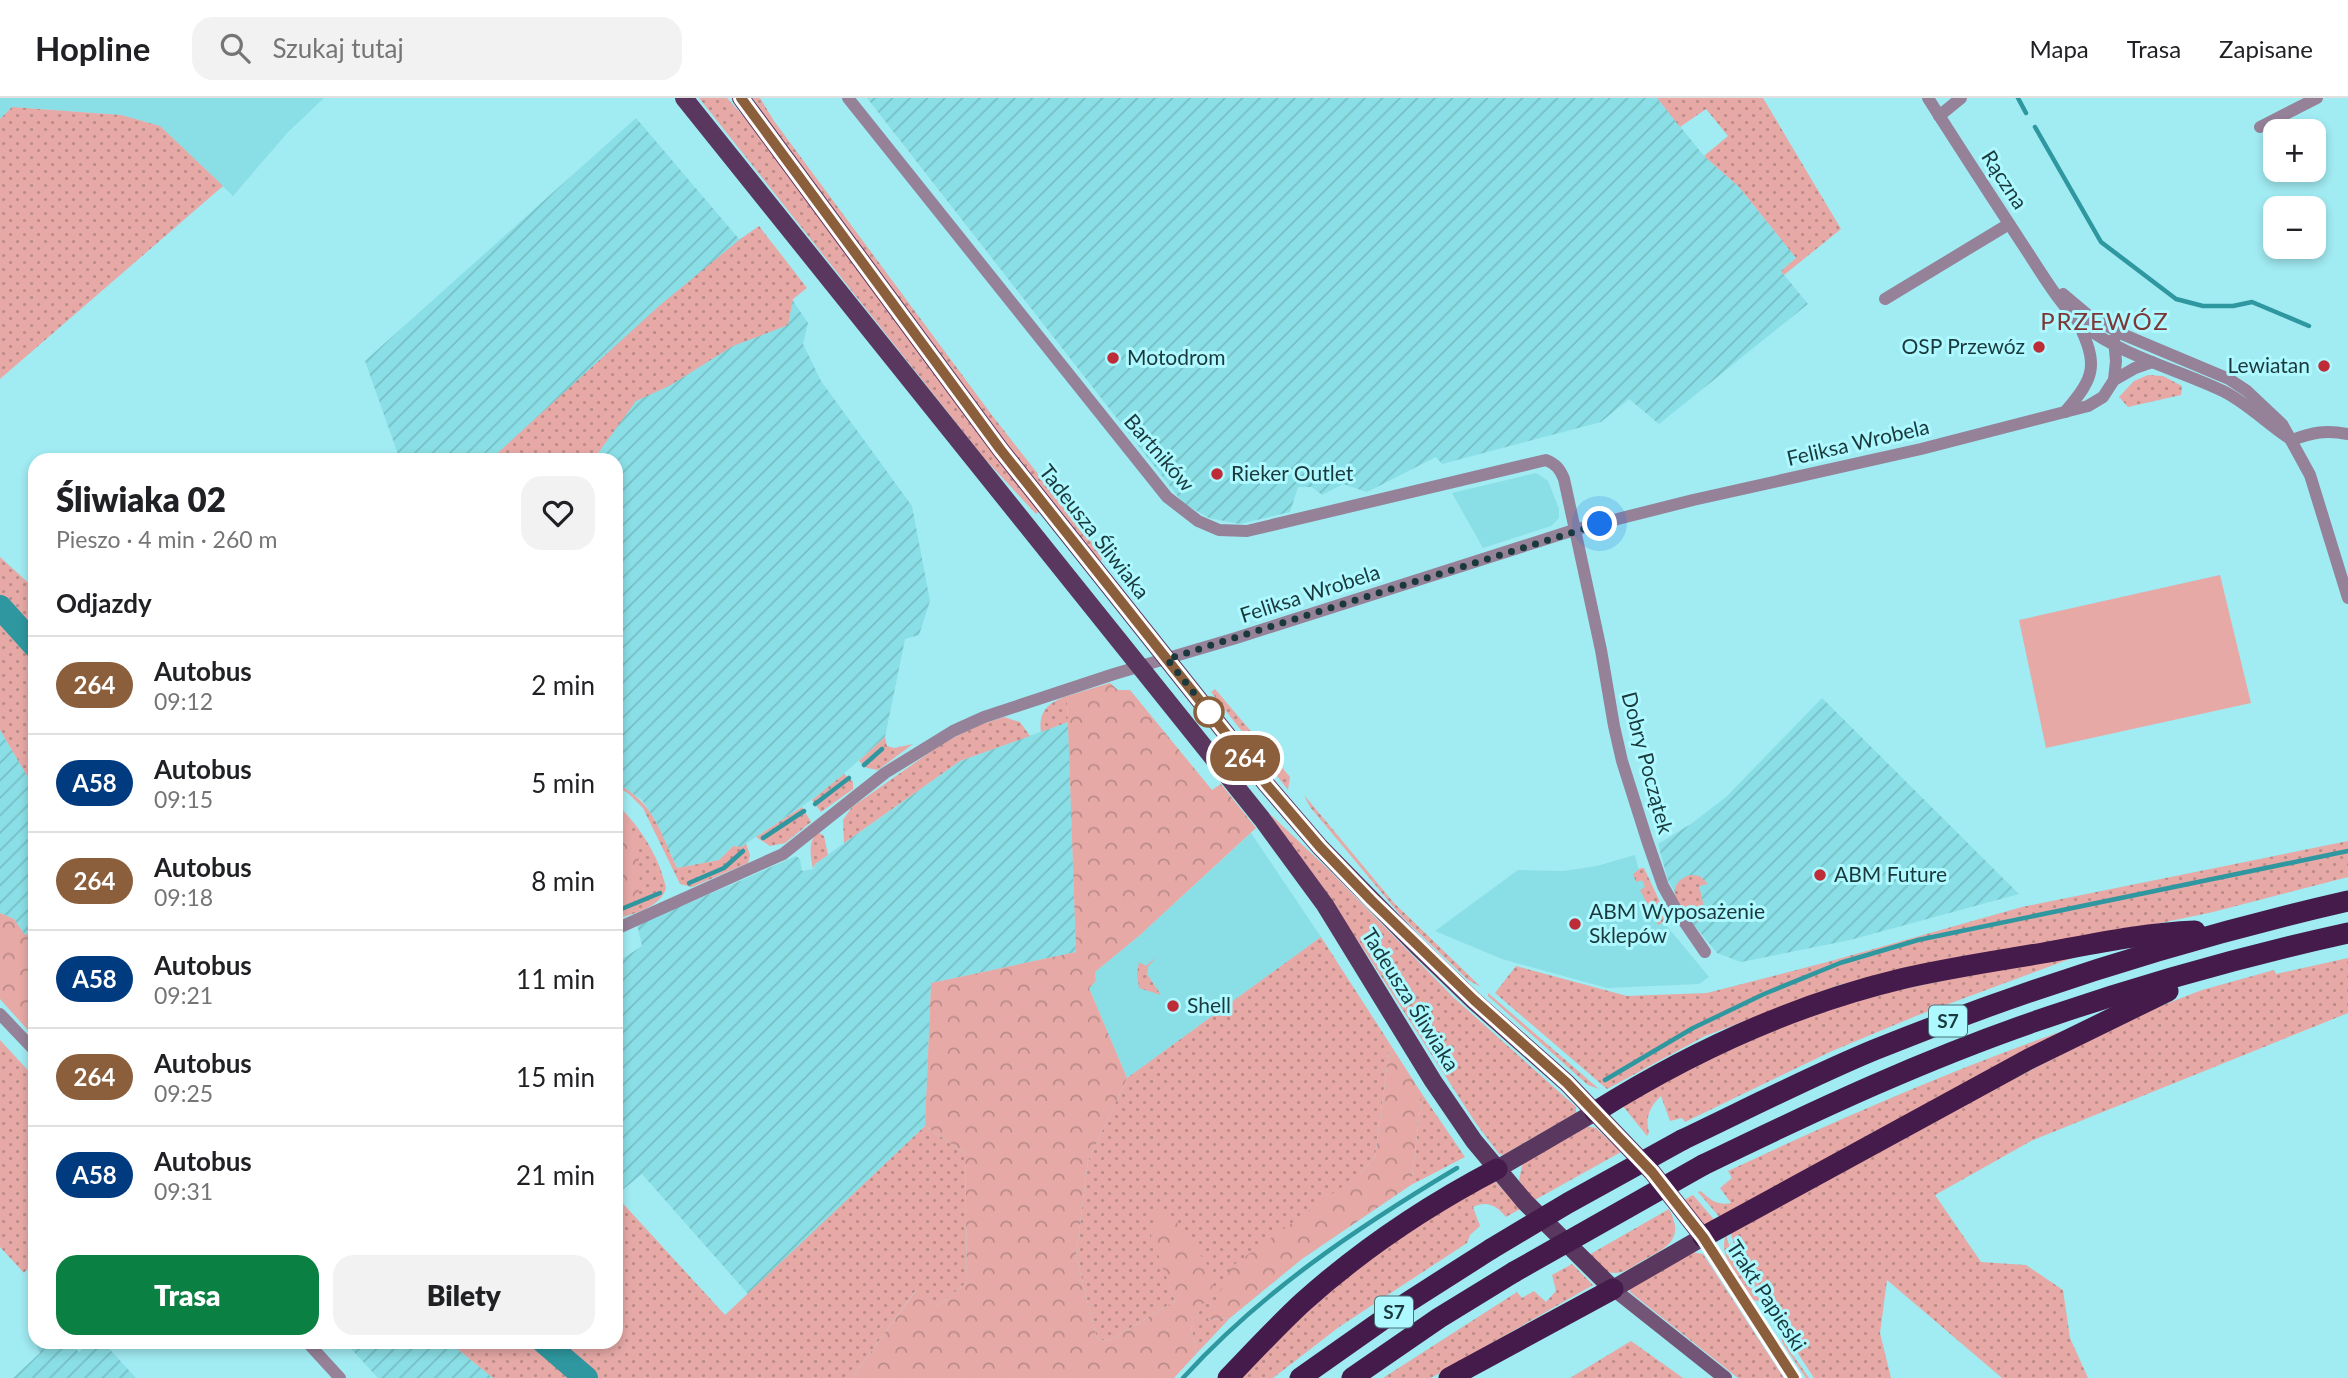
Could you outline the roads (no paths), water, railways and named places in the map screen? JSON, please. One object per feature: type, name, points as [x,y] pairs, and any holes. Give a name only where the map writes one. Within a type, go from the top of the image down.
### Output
[{"type":"highway","name":"S7","points":[[1300,1378],[1408,1302],[1568,1203],[1682,1140],[1871,1052],[2044,986],[2225,930],[2348,901]]},
{"type":"highway","points":[[1595,1112],[1627,1092],[1747,1031],[1830,1000],[1901,979],[2162,933],[2225,930]]},
{"type":"highway","name":"S7","points":[[1352,1378],[1439,1318],[1514,1272],[1703,1165],[1791,1122],[1954,1052],[2050,1017],[2232,961],[2348,933]]},
{"type":"highway","points":[[1703,1237],[2029,1059],[2232,961]]},
{"type":"highway","points":[[1228,1378],[1278,1326],[1337,1273],[1436,1204],[1497,1169]]},
{"type":"highway","points":[[1449,1378],[1614,1289]]},
{"type":"main road","name":"Tadeusza Śliwiaka","points":[[684,98],[1262,819],[1325,905],[1433,1081],[1474,1141],[1525,1202],[1614,1289]]},
{"type":"main road","name":"Tadeusza Śliwiaka","points":[[741,98],[974,414],[1266,784],[1329,857],[1416,946],[1567,1083],[1595,1112],[1652,1172],[1703,1237]]},
{"type":"main road","points":[[1497,1169],[1595,1112]]},
{"type":"main road","points":[[1614,1289],[1703,1237]]},
{"type":"street","name":"Bartników","points":[[848,98],[1167,497],[1198,521],[1219,530],[1247,531],[1545,460],[1561,471],[1574,530]]},
{"type":"street","name":"Rączna","points":[[1928,98],[2049,283],[2077,319],[2115,345]]},
{"type":"street","points":[[1939,116],[1961,98]]},
{"type":"street","points":[[2260,127],[2317,98]]},
{"type":"street","points":[[1885,299],[2009,224]]},
{"type":"street","name":"Rączna","points":[[2049,283],[2088,315],[2111,328]]},
{"type":"street","points":[[2077,319],[2093,364]]},
{"type":"street","points":[[2111,328],[2229,379],[2283,424],[2310,475],[2348,598]]},
{"type":"street","points":[[2111,328],[2116,361],[2114,380]]},
{"type":"street","points":[[2064,412],[2085,386],[2093,364],[2104,352],[2133,338]]},
{"type":"street","points":[[2115,345],[2235,398],[2292,440]]},
{"type":"street","name":"Feliksa Wrobela","points":[[623,926],[783,854],[885,773],[953,731],[984,717],[1574,530],[1706,497],[1921,449],[2088,406],[2103,397],[2114,380],[2152,362]]},
{"type":"street","points":[[2292,440],[2311,432],[2328,430],[2348,435]]},
{"type":"street","name":"Dobry Początek","points":[[1574,530],[1601,650],[1614,726],[1647,840],[1663,886],[1705,952]]},
{"type":"street","points":[[0,1014],[28,1044]]},
{"type":"street","name":"Trakt Papieski","points":[[1703,1237],[1794,1378]]},
{"type":"street","points":[[1614,1289],[1725,1378]]},
{"type":"street","points":[[313,1349],[340,1378]]},
{"type":"waterway","points":[[2018,98],[2026,113]]},
{"type":"waterway","points":[[2035,127],[2101,242],[2176,299],[2203,306],[2233,306],[2252,302],[2309,326]]},
{"type":"waterway","points":[[0,607],[28,638]]},
{"type":"waterway","points":[[864,765],[882,749]]},
{"type":"waterway","points":[[815,804],[849,778]]},
{"type":"waterway","points":[[763,838],[804,811]]},
{"type":"waterway","points":[[689,883],[724,868],[743,851]]},
{"type":"waterway","points":[[1605,1080],[1693,1028],[1764,994],[1840,963],[1918,940],[2348,851]]},
{"type":"waterway","points":[[623,908],[660,893]]},
{"type":"waterway","points":[[1183,1378],[1245,1317],[1278,1289],[1347,1238],[1457,1168]]},
{"type":"waterway","points":[[552,1349],[586,1378]]},
{"type":"place","name":"OSP Przewóz","points":[[2039,347]]},
{"type":"place","name":"Motodrom","points":[[1113,358]]},
{"type":"place","name":"Lewiatan","points":[[2324,366]]},
{"type":"place","name":"Rieker Outlet","points":[[1217,474]]},
{"type":"place","name":"ABM Future","points":[[1820,875]]},
{"type":"place","name":"ABM Wyposażenie Sklepów","points":[[1575,924]]},
{"type":"place","name":"Shell","points":[[1173,1006]]},
{"type":"district","name":"PRZEWÓZ","points":[[2105,322]]}]
